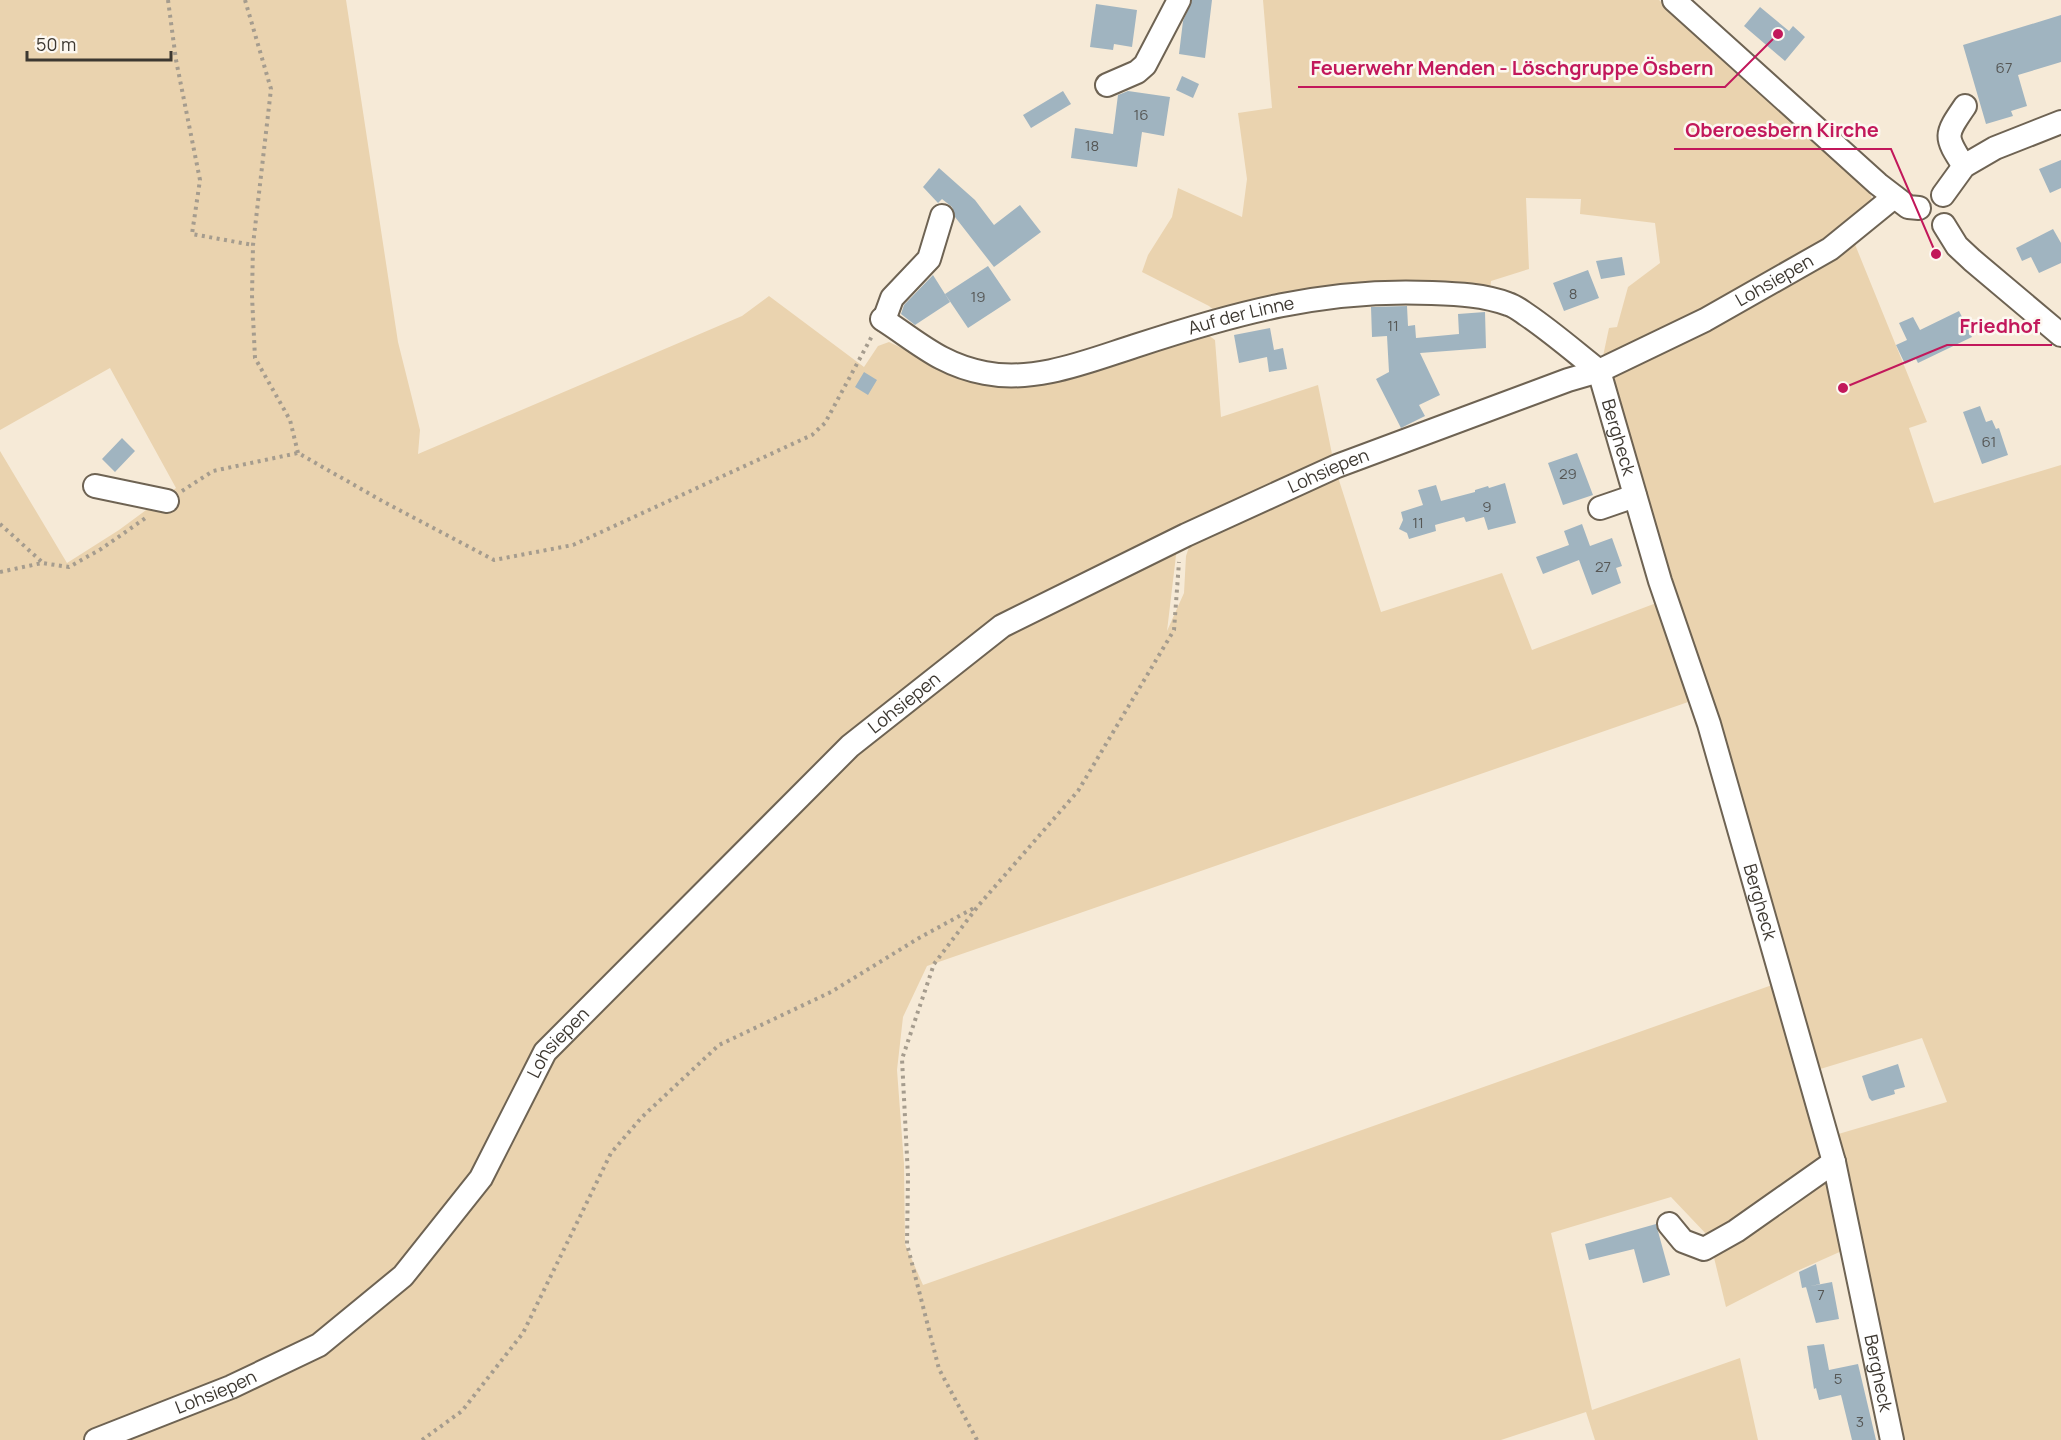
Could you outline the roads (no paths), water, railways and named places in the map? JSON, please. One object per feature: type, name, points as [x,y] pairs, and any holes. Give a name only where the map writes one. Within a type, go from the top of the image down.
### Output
[{"type":"street","points":[[1107,85],[1137,72],[1144,65],[1179,0]]},
{"type":"street","points":[[1674,0],[1894,197],[1908,207],[1919,208]]},
{"type":"street","points":[[1964,166],[1950,146],[1950,129],[1965,106]]},
{"type":"street","points":[[1943,195],[1964,166],[1995,148],[2061,122]]},
{"type":"street","points":[[1930,194],[1943,195],[1948,198],[1952,209],[1944,225],[1929,224],[1921,217],[1920,203],[1930,194]]},
{"type":"street","name":"Lohsiepen","points":[[96,1440],[231,1387],[319,1345],[403,1276],[481,1179],[545,1052],[850,746],[1002,626],[1186,535],[1337,466],[1568,380],[1599,371],[1705,320],[1830,249],[1894,197]]},
{"type":"street","name":"Auf der Linne","points":[[942,216],[929,259],[892,298],[883,320],[929,353],[956,365],[985,373],[1008,376],[1033,375],[1087,361],[1217,319],[1269,306],[1370,292],[1451,294],[1486,297],[1510,304],[1541,325],[1599,371]]},
{"type":"street","points":[[1944,225],[1957,246],[2061,335]]},
{"type":"street","name":"Bergheck","points":[[1599,371],[1660,581],[1709,724],[1834,1162],[1892,1440]]},
{"type":"street","points":[[95,486],[167,501]]},
{"type":"street","points":[[1600,508],[1635,496]]},
{"type":"street","points":[[1669,1224],[1683,1241],[1704,1249],[1736,1231],[1834,1162]]},
{"type":"place","name":"Feuerwehr Menden - Löschgruppe Ösbern","points":[[1778,34]]},
{"type":"place","name":"Oberoesbern Kirche","points":[[1936,254]]},
{"type":"place","name":"Friedhof","points":[[1843,388]]}]
